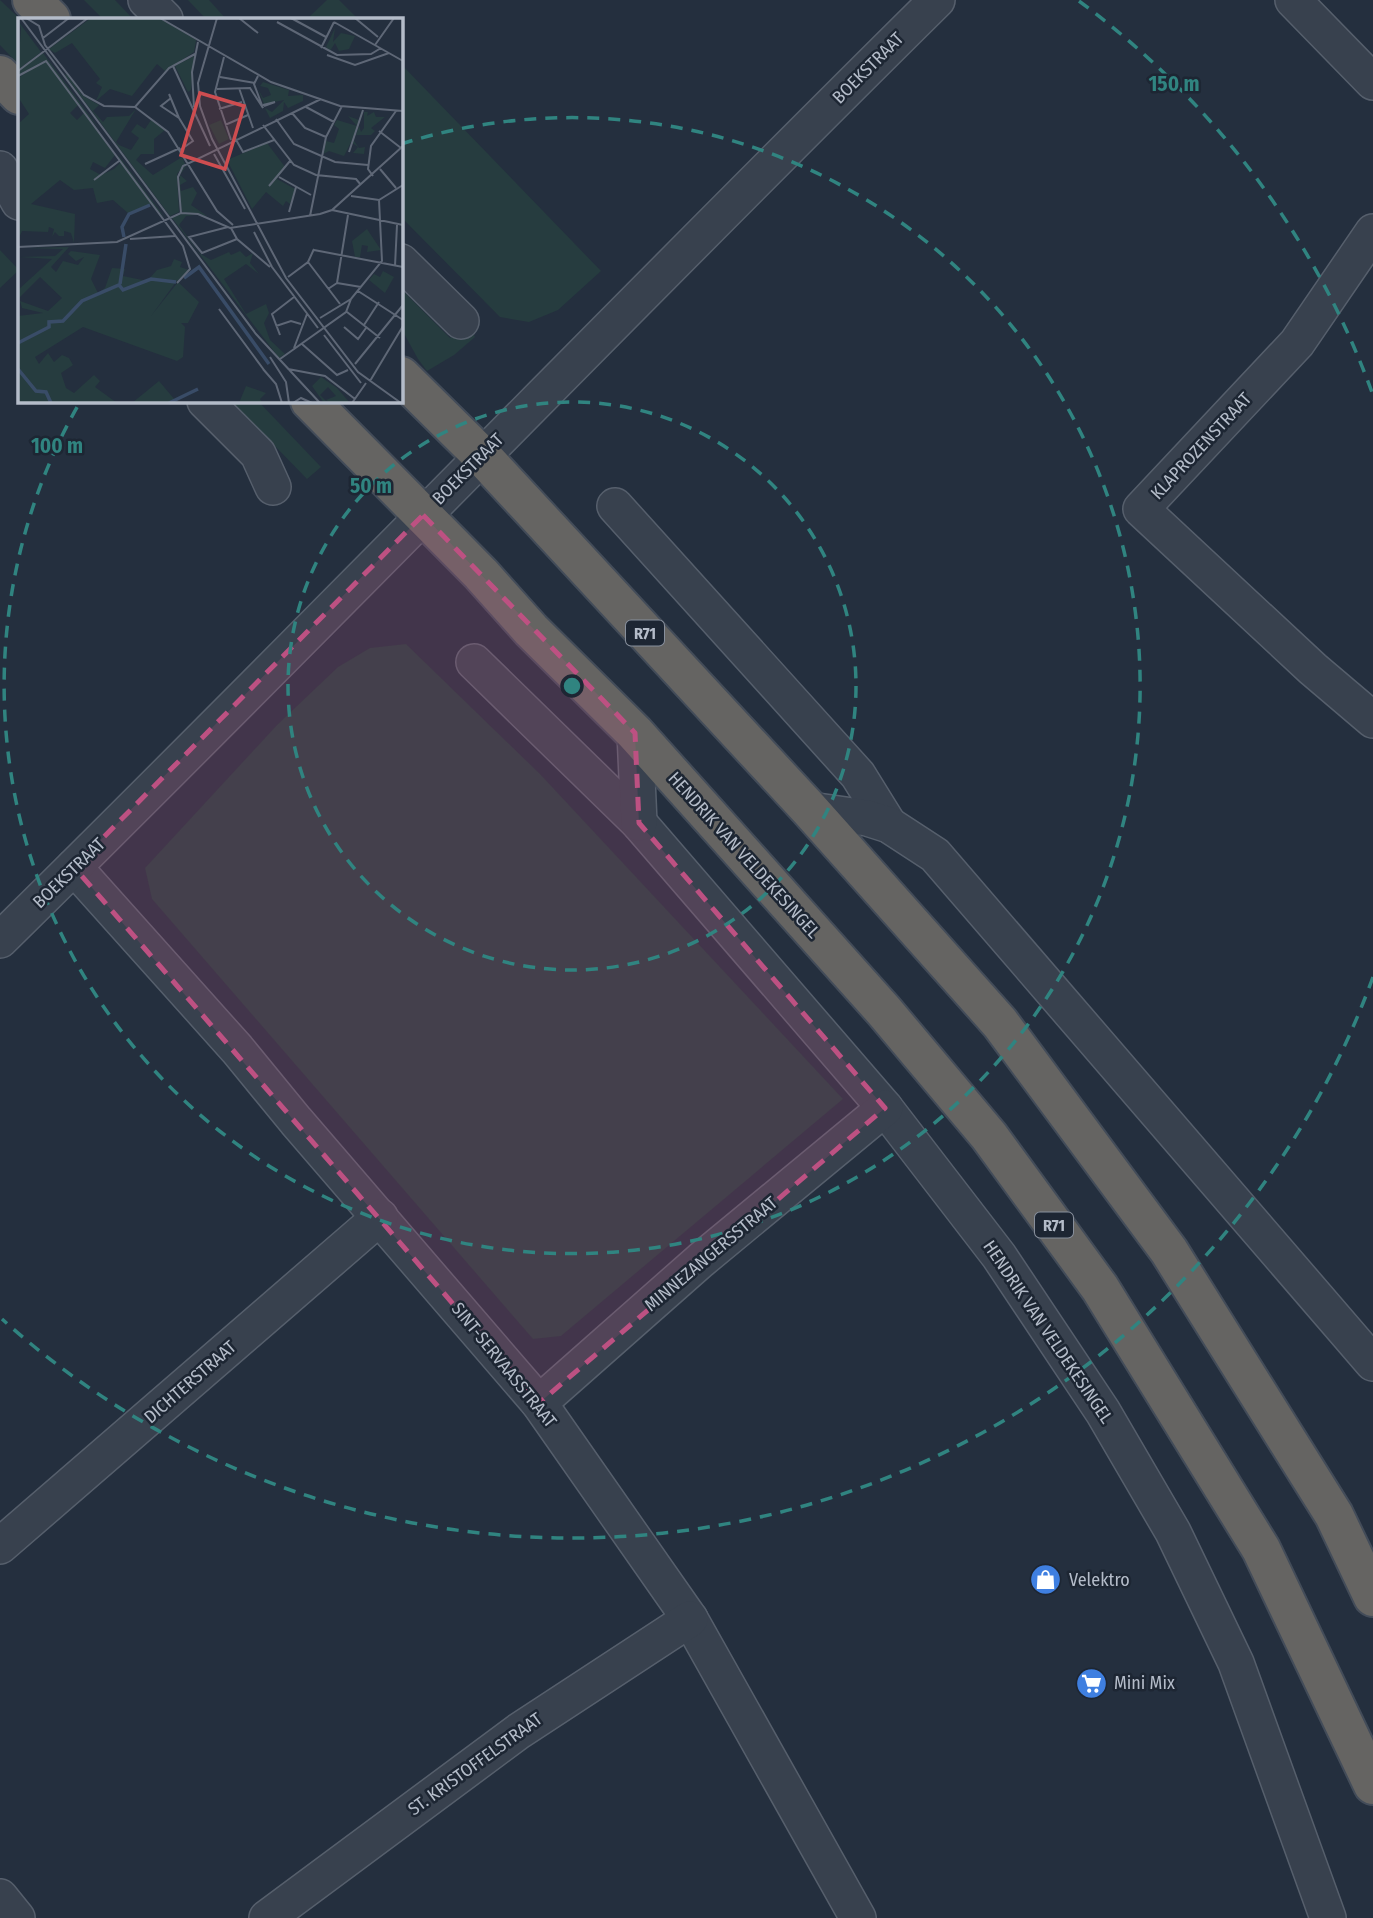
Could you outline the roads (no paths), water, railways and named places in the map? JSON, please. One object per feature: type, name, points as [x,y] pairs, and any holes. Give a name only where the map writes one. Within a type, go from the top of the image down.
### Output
[{"type":"highway","points":[[32,0],[50,18]]},
{"type":"highway","points":[[0,75],[18,94]]},
{"type":"highway","name":"R71","points":[[402,377],[481,455],[810,810],[1000,1023],[1169,1251],[1334,1515],[1373,1597]]},
{"type":"highway","name":"HENDRIK VAN VELDEKESINGEL","points":[[311,402],[481,574],[531,630],[635,733],[884,1011],[989,1136],[1100,1288],[1261,1549],[1373,1785]]},
{"type":"street","points":[[146,0],[164,18]]},
{"type":"street","name":"BOEKSTRAAT","points":[[0,940],[937,0]]},
{"type":"street","points":[[1293,0],[1373,82]]},
{"type":"street","points":[[18,165],[0,168],[18,200]]},
{"type":"street","name":"KLAPROZENSTRAAT","points":[[1373,232],[1297,343],[1141,509],[1313,669],[1373,720]]},
{"type":"street","points":[[402,263],[461,321]]},
{"type":"street","points":[[206,402],[258,454],[273,487]]},
{"type":"street","points":[[615,506],[858,775],[889,825]]},
{"type":"street","name":"HENDRIK VAN VELDEKESINGEL","points":[[474,662],[639,823],[885,1108],[1006,1267],[1103,1412],[1173,1532],[1236,1662],[1328,1918]]},
{"type":"street","points":[[635,733],[639,823]]},
{"type":"street","points":[[810,810],[867,818],[889,825],[935,855],[1373,1363]]},
{"type":"street","name":"SINT-SERVAASSTRAAT","points":[[75,867],[237,1049],[539,1403],[690,1619],[858,1918]]},
{"type":"street","name":"MINNEZANGERSSTRAAT","points":[[539,1403],[701,1260],[885,1108]]},
{"type":"street","name":"DICHTERSTRAAT","points":[[0,1546],[380,1217]]},
{"type":"street","name":"ST. KRISTOFFELSTRAAT","points":[[267,1918],[519,1731],[690,1619]]},
{"type":"street","points":[[0,1897],[17,1918]]},
{"type":"place","name":"Velektro","points":[[1046,1580]]},
{"type":"place","name":"Mini Mix","points":[[1091,1683]]}]
